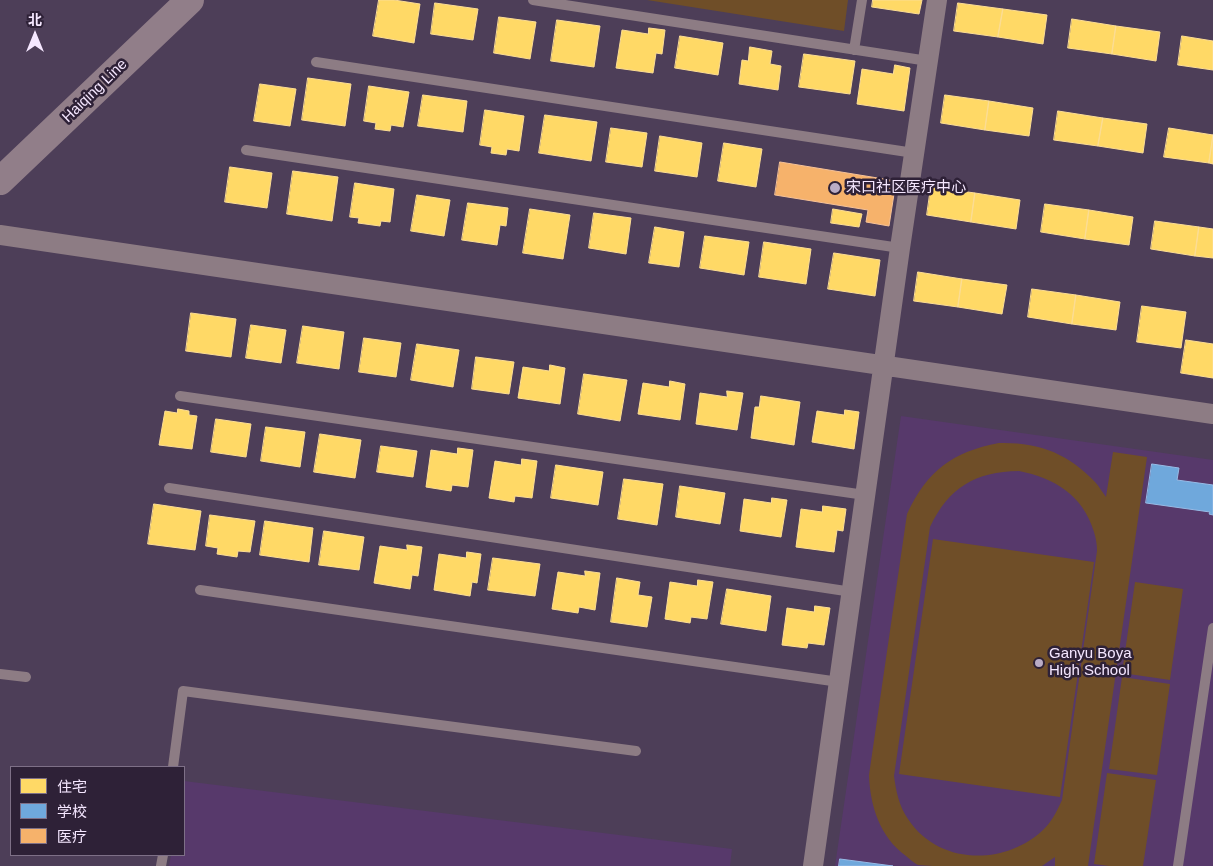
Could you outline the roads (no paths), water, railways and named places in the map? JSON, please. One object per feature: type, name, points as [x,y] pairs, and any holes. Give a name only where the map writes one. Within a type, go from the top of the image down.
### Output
[{"type":"main road","name":"Haiqing Line","points":[[2,176],[190,0]]},
{"type":"street","points":[[813,866],[937,0]]},
{"type":"street","points":[[0,235],[1213,414]]},
{"type":"lane","points":[[533,0],[928,61]]},
{"type":"lane","points":[[854,50],[862,0]]},
{"type":"lane","points":[[316,62],[914,153]]},
{"type":"lane","points":[[246,150],[900,248]]},
{"type":"lane","points":[[180,396],[866,495]]},
{"type":"lane","points":[[169,488],[852,592]]},
{"type":"lane","points":[[200,590],[839,682]]},
{"type":"lane","points":[[1178,866],[1213,628]]},
{"type":"lane","points":[[0,674],[26,677]]},
{"type":"lane","points":[[173,766],[183,691],[636,751]]},
{"type":"place","name":"宋口社区医疗中心","points":[[835,188]]},
{"type":"place","name":"Ganyu Boya High School","points":[[1039,663]]}]
